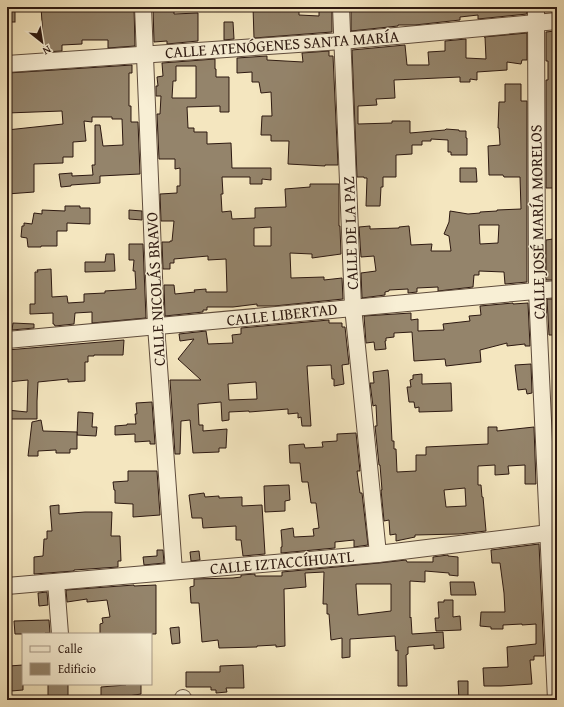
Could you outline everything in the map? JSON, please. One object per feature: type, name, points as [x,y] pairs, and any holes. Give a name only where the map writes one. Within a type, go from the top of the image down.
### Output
[{"type":"street","name":"CALLE NICOLÁS BRAVO","points":[[143,7],[156,326],[174,571]]},
{"type":"street","name":"CALLE DE LA PAZ","points":[[341,7],[353,307],[378,554]]},
{"type":"street","name":"CALLE JOSÉ MARÍA MORELOS","points":[[536,7],[537,290],[553,532],[556,700]]},
{"type":"street","name":"CALLE ATENÓGENES SANTA MARÍA","points":[[7,64],[342,41],[557,22]]},
{"type":"street","name":"CALLE LIBERTAD","points":[[7,340],[557,289]]},
{"type":"street","name":"CALLE IZTACCÍHUATL","points":[[7,586],[378,554],[553,532]]},
{"type":"street","points":[[56,582],[60,633]]},
{"type":"building","points":[[7,7],[15,7],[15,22],[7,22]]},
{"type":"building","points":[[41,7],[98,7],[98,9],[134,7],[135,46],[108,48],[108,40],[82,40],[82,44],[62,45],[62,51],[44,52]]},
{"type":"building","points":[[153,7],[174,7],[174,14],[198,13],[198,41],[167,44],[167,41],[154,42]]},
{"type":"building","points":[[253,7],[281,7],[281,9],[299,9],[299,15],[319,16],[319,7],[332,7],[332,32],[254,38]]},
{"type":"building","points":[[351,7],[451,7],[477,9],[477,7],[489,7],[489,9],[526,7],[527,14],[478,19],[478,15],[460,17],[460,20],[415,25],[398,25],[351,31]]},
{"type":"building","points":[[224,22],[233,22],[234,39],[224,40]]},
{"type":"building","points":[[555,31],[557,65],[557,165],[553,165],[553,188],[546,188],[546,80],[548,80],[548,61],[546,61],[546,32]]},
{"type":"building","points":[[527,33],[527,60],[522,60],[521,64],[507,62],[507,70],[477,72],[477,80],[470,79],[470,82],[460,82],[460,77],[394,80],[395,98],[376,99],[377,105],[358,106],[358,124],[410,121],[410,133],[446,129],[459,130],[466,131],[467,138],[467,155],[451,155],[451,152],[448,152],[448,140],[431,139],[431,141],[422,141],[422,145],[412,145],[412,154],[396,155],[396,177],[383,177],[380,206],[366,206],[367,178],[357,177],[352,50],[405,45],[407,65],[429,65],[428,52],[445,51],[445,41],[466,39],[466,58],[486,59],[484,37]]},
{"type":"building","points":[[329,51],[329,56],[333,56],[338,165],[325,166],[288,164],[289,141],[271,141],[271,135],[261,135],[262,116],[272,116],[271,92],[261,93],[259,82],[252,82],[252,72],[237,73],[237,58],[267,56],[267,60],[303,62],[302,53]]},
{"type":"building","points":[[215,59],[216,77],[229,77],[229,112],[220,112],[220,106],[187,107],[188,128],[194,128],[194,132],[207,132],[207,144],[231,143],[232,168],[271,168],[271,180],[262,179],[262,184],[250,184],[250,177],[222,177],[222,212],[231,211],[232,219],[255,218],[255,208],[286,207],[285,189],[310,187],[310,184],[339,184],[341,254],[312,258],[312,254],[290,253],[291,278],[324,277],[324,280],[342,278],[343,299],[274,306],[257,306],[257,304],[233,307],[207,307],[207,310],[203,310],[203,312],[165,316],[164,285],[174,285],[175,294],[195,292],[194,290],[206,289],[206,292],[227,292],[226,259],[208,260],[208,256],[174,259],[174,263],[170,263],[170,269],[163,269],[162,242],[172,241],[174,221],[161,221],[160,194],[177,193],[177,186],[180,186],[180,168],[175,169],[175,159],[159,159],[157,114],[160,114],[161,96],[156,96],[156,86],[158,86],[157,77],[163,76],[162,63]],"holes":[[[176,66],[196,66],[196,98],[172,98],[173,81],[176,81]],[[271,227],[271,246],[254,246],[254,228]]]},
{"type":"building","points":[[132,65],[132,73],[129,73],[129,106],[131,106],[131,122],[138,122],[140,174],[100,176],[100,183],[61,187],[59,174],[72,173],[72,176],[93,175],[92,165],[95,165],[95,125],[100,125],[103,146],[123,145],[122,119],[112,119],[112,117],[92,117],[92,122],[84,121],[86,141],[73,142],[73,157],[63,157],[63,163],[34,164],[34,192],[7,194],[7,148],[9,148],[7,130],[63,124],[62,111],[7,113],[8,73]]},
{"type":"building","points":[[505,84],[521,84],[521,101],[527,101],[527,282],[505,284],[504,272],[479,271],[479,275],[474,275],[473,287],[438,291],[438,287],[417,288],[417,292],[408,293],[408,289],[389,290],[385,292],[385,295],[362,298],[361,273],[376,271],[374,256],[361,257],[359,227],[370,226],[370,229],[399,228],[409,226],[411,245],[432,244],[431,251],[451,251],[449,236],[444,234],[449,222],[450,211],[468,214],[497,210],[521,209],[520,177],[489,175],[488,146],[500,145],[498,128],[499,102],[505,102]],"holes":[[[479,225],[499,225],[498,243],[480,244]]]},
{"type":"building","points":[[460,168],[476,168],[477,182],[460,182]]},
{"type":"building","points":[[65,206],[90,208],[90,224],[67,223],[67,231],[57,231],[57,246],[28,247],[27,238],[21,237],[22,226],[24,226],[24,223],[32,224],[34,213],[42,214],[42,210],[65,211]]},
{"type":"building","points":[[129,210],[142,211],[142,220],[129,219]]},
{"type":"building","points":[[553,239],[553,261],[555,261],[556,280],[546,280],[546,240]]},
{"type":"building","points":[[129,244],[143,244],[146,318],[92,323],[92,312],[75,313],[74,324],[55,326],[53,324],[53,313],[30,314],[30,304],[35,304],[35,272],[38,272],[37,270],[51,269],[52,297],[67,296],[68,303],[84,302],[84,294],[136,289],[135,271],[133,271],[134,260],[129,260]]},
{"type":"building","points":[[106,254],[114,254],[115,271],[85,272],[85,262],[105,262]]},
{"type":"building","points":[[547,299],[557,299],[557,335],[549,335]]},
{"type":"building","points":[[528,303],[530,346],[525,346],[525,344],[507,346],[507,343],[480,350],[481,362],[446,366],[445,359],[414,361],[412,332],[394,333],[394,337],[386,338],[386,349],[375,350],[374,342],[366,343],[364,316],[411,313],[411,320],[418,319],[418,331],[444,330],[443,324],[470,321],[469,316],[481,315],[480,306]]},
{"type":"building","points":[[329,320],[329,323],[342,323],[342,327],[345,327],[349,364],[342,365],[344,384],[334,386],[331,365],[307,366],[311,426],[302,426],[301,417],[298,418],[298,413],[288,414],[288,409],[229,412],[229,420],[222,421],[221,402],[198,404],[199,425],[203,425],[203,431],[227,429],[226,448],[219,448],[219,452],[193,453],[190,420],[181,421],[180,454],[175,454],[170,380],[201,380],[178,359],[194,339],[180,341],[179,334],[206,331],[208,344],[233,343],[232,335],[241,334],[241,328]],"holes":[[[256,382],[257,399],[229,400],[228,384]]]},
{"type":"building","points":[[13,323],[34,324],[34,328],[12,330]]},
{"type":"building","points":[[124,340],[123,355],[88,356],[88,362],[85,362],[85,381],[68,382],[68,379],[38,382],[37,419],[7,419],[7,410],[27,412],[28,380],[7,382],[7,350]]},
{"type":"building","points":[[531,364],[532,393],[527,394],[526,389],[518,390],[515,365]]},
{"type":"building","points":[[388,370],[392,441],[394,441],[394,449],[396,449],[397,472],[416,471],[416,455],[426,455],[426,447],[488,444],[488,427],[497,427],[497,431],[534,427],[536,484],[525,484],[525,465],[508,466],[509,474],[495,475],[495,465],[478,466],[478,485],[481,485],[486,531],[459,534],[415,535],[415,537],[396,541],[396,534],[390,535],[389,520],[384,521],[380,465],[375,426],[377,426],[376,405],[373,406],[370,383],[374,383],[373,372]],"holes":[[[465,488],[466,506],[446,507],[444,490]]]},
{"type":"building","points":[[422,374],[422,384],[451,383],[452,411],[419,412],[419,407],[415,408],[414,402],[409,402],[407,387],[411,387],[410,380],[413,379],[413,375]]},
{"type":"building","points":[[152,402],[155,444],[150,444],[150,441],[135,442],[135,434],[115,435],[115,426],[136,424],[136,403]]},
{"type":"building","points":[[78,412],[93,413],[92,427],[97,427],[96,436],[77,435]]},
{"type":"building","points":[[41,420],[43,431],[77,432],[77,449],[70,449],[70,453],[56,453],[56,450],[38,451],[38,456],[28,456],[32,422]]},
{"type":"building","points":[[356,433],[360,471],[357,471],[360,493],[362,493],[368,545],[354,547],[354,540],[335,542],[335,548],[281,553],[281,530],[293,528],[294,537],[314,536],[313,529],[319,528],[316,503],[311,503],[308,482],[302,482],[300,463],[290,463],[289,445],[304,444],[305,448],[323,447],[322,442],[337,441],[337,434]]},
{"type":"building","points":[[554,459],[557,459],[557,474],[555,474]]},
{"type":"building","points":[[128,471],[157,471],[160,515],[133,517],[133,504],[115,503],[115,490],[113,482],[128,481]]},
{"type":"building","points":[[289,485],[290,500],[285,501],[285,511],[265,512],[264,486]]},
{"type":"building","points":[[204,493],[205,497],[242,497],[242,506],[262,505],[265,554],[243,556],[241,540],[236,540],[236,526],[203,528],[202,518],[192,518],[189,495]]},
{"type":"building","points":[[59,505],[59,514],[112,512],[111,536],[120,536],[121,561],[118,561],[118,567],[34,574],[34,557],[43,556],[44,539],[47,539],[47,531],[52,531],[50,506]]},
{"type":"building","points":[[539,544],[544,656],[534,656],[534,660],[530,660],[532,684],[484,686],[483,668],[508,667],[507,647],[536,644],[536,624],[503,625],[503,629],[491,629],[491,627],[480,626],[481,612],[505,612],[500,563],[492,563],[491,550]]},
{"type":"building","points":[[157,550],[163,550],[164,563],[144,565],[143,557],[157,556]]},
{"type":"building","points":[[199,551],[200,560],[191,561],[190,552]]},
{"type":"building","points":[[448,555],[458,557],[458,576],[449,575],[449,573],[425,571],[425,582],[410,581],[410,618],[411,617],[412,634],[443,632],[444,648],[434,649],[434,645],[408,647],[408,654],[406,655],[407,686],[398,686],[398,650],[396,651],[395,636],[350,639],[350,657],[342,658],[342,638],[331,640],[327,604],[323,604],[324,572],[305,573],[306,587],[284,589],[285,646],[276,647],[276,645],[219,648],[218,640],[202,642],[199,603],[191,603],[190,587],[194,586],[194,579],[233,578],[241,577],[241,575],[255,574],[255,576],[282,576],[282,572],[406,560],[407,562],[433,562],[433,557]],"holes":[[[356,584],[391,584],[391,611],[358,615]]]},
{"type":"building","points":[[450,582],[474,582],[476,595],[451,595]]},
{"type":"building","points":[[134,585],[156,585],[156,634],[100,633],[100,624],[103,623],[102,618],[110,617],[107,600],[87,602],[87,599],[67,602],[66,590]]},
{"type":"building","points":[[47,592],[48,605],[39,606],[38,593]]},
{"type":"building","points":[[444,600],[453,600],[453,617],[460,616],[461,630],[436,631],[435,618],[439,618],[438,602],[444,602]]},
{"type":"building","points":[[49,620],[50,633],[15,634],[14,621]]},
{"type":"building","points":[[179,627],[180,643],[172,644],[170,628]]},
{"type":"building","points":[[22,665],[23,690],[11,691],[9,666]]},
{"type":"building","points":[[243,665],[244,688],[226,688],[227,692],[216,693],[216,690],[211,690],[211,687],[186,687],[186,672],[220,672],[220,666]]},
{"type":"building","points":[[458,681],[468,681],[468,700],[459,700]]},
{"type":"building","points":[[48,685],[68,685],[68,700],[48,700]]},
{"type":"building","points":[[141,685],[141,694],[122,698],[101,699],[101,687]]}]
